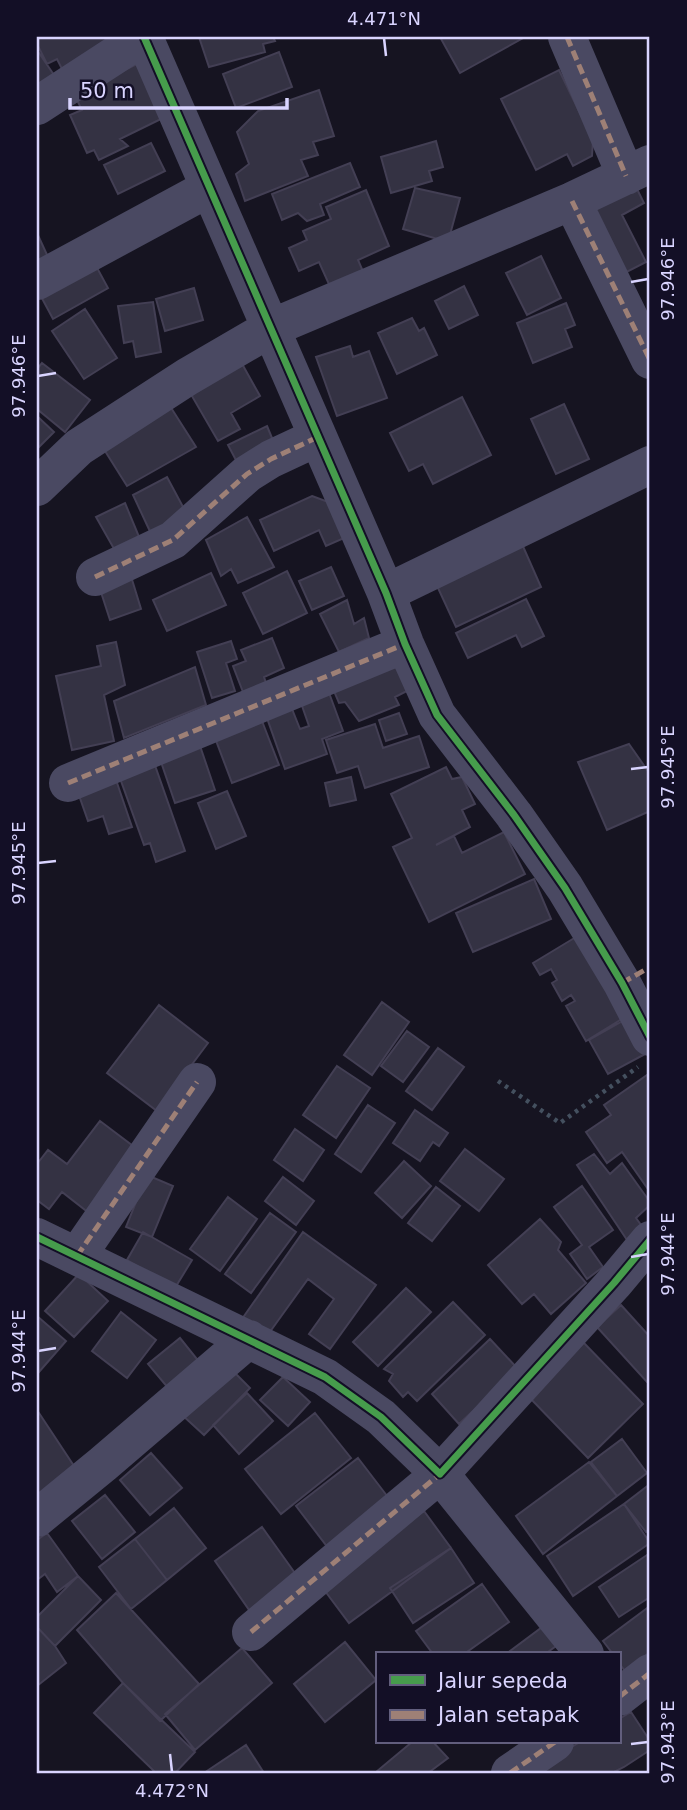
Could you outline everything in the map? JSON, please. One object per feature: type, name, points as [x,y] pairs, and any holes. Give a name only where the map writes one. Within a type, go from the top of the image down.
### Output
[{"type":"street","points":[[37,106],[144,37],[437,715],[514,815],[565,888],[636,975],[645,1052]]},
{"type":"street","points":[[37,487],[79,447],[187,377],[271,328],[572,201],[638,170],[567,37]]},
{"type":"street","points":[[37,281],[209,188]]},
{"type":"street","points":[[572,201],[650,360]]},
{"type":"street","points":[[95,577],[173,540],[247,474],[271,459],[318,437]]},
{"type":"street","points":[[386,593],[650,465]]},
{"type":"street","points":[[68,783],[405,645]]},
{"type":"street","points":[[77,1256],[197,1083]]},
{"type":"street","points":[[37,1237],[326,1377],[381,1416],[440,1474],[583,1652]]},
{"type":"street","points":[[251,1632],[440,1474],[650,1240]]},
{"type":"street","points":[[37,1518],[249,1339]]},
{"type":"street","points":[[620,1696],[650,1674]]},
{"type":"street","points":[[510,1773],[552,1744]]},
{"type":"path","points":[[498,1081],[560,1122],[645,1052]]},
{"type":"building","points":[[37,37],[127,37],[63,71],[57,59],[47,64],[37,44]]},
{"type":"building","points":[[199,37],[273,37],[275,41],[263,44],[265,52],[209,67]]},
{"type":"building","points":[[440,37],[525,37],[460,73]]},
{"type":"building","points":[[37,50],[54,75],[37,88]]},
{"type":"building","points":[[279,52],[292,87],[236,108],[223,74]]},
{"type":"building","points":[[137,64],[163,118],[120,139],[128,146],[99,160],[94,150],[87,153],[70,115],[82,110],[74,94]]},
{"type":"building","points":[[559,70],[593,140],[592,156],[573,166],[567,154],[536,170],[501,99]]},
{"type":"building","points":[[319,90],[334,136],[313,142],[318,155],[301,160],[308,176],[245,201],[236,174],[249,164],[237,132],[258,111]]},
{"type":"building","points":[[436,141],[443,167],[429,171],[432,181],[391,193],[381,157]]},
{"type":"building","points":[[151,143],[165,171],[118,194],[104,165]]},
{"type":"building","points":[[350,163],[360,187],[320,204],[324,215],[307,221],[298,213],[282,220],[272,194]]},
{"type":"building","points":[[633,181],[644,203],[622,215],[646,262],[615,278],[580,209]]},
{"type":"building","points":[[415,188],[460,198],[448,242],[403,229]]},
{"type":"building","points":[[366,190],[389,246],[358,260],[365,276],[332,291],[319,262],[299,271],[289,248],[307,240],[303,231],[331,219],[326,207]]},
{"type":"building","points":[[37,233],[48,257],[37,262]]},
{"type":"building","points":[[89,253],[108,288],[53,319],[37,289]]},
{"type":"building","points":[[541,256],[561,298],[527,315],[506,273]]},
{"type":"building","points":[[464,286],[478,315],[449,329],[435,301]]},
{"type":"building","points":[[194,288],[203,320],[165,331],[156,299]]},
{"type":"building","points":[[153,302],[161,352],[136,357],[133,341],[124,343],[118,306]]},
{"type":"building","points":[[566,303],[575,325],[565,329],[572,347],[533,363],[517,323]]},
{"type":"building","points":[[85,309],[117,358],[84,379],[52,331]]},
{"type":"building","points":[[412,318],[419,331],[424,328],[437,355],[397,374],[378,333]]},
{"type":"building","points":[[350,346],[353,357],[369,351],[387,398],[337,416],[316,357]]},
{"type":"building","points":[[241,362],[260,396],[231,413],[240,429],[218,441],[189,391]]},
{"type":"building","points":[[42,363],[90,400],[65,432],[37,409],[37,369]]},
{"type":"building","points":[[462,397],[491,455],[433,484],[423,464],[409,471],[390,433]]},
{"type":"building","points":[[168,403],[196,447],[127,486],[105,451]]},
{"type":"building","points":[[564,404],[589,459],[556,474],[531,419]]},
{"type":"building","points":[[37,416],[54,432],[37,449]]},
{"type":"building","points":[[267,426],[277,450],[239,466],[228,445]]},
{"type":"building","points":[[167,477],[190,520],[154,540],[133,495]]},
{"type":"building","points":[[312,496],[339,506],[351,535],[326,546],[319,530],[274,551],[260,520]]},
{"type":"building","points":[[125,503],[142,544],[117,554],[96,517]]},
{"type":"building","points":[[247,517],[274,567],[238,583],[231,569],[221,576],[206,540]]},
{"type":"building","points":[[518,535],[541,587],[456,627],[432,575]]},
{"type":"building","points":[[331,567],[344,596],[312,610],[299,581]]},
{"type":"building","points":[[287,571],[307,613],[263,634],[243,593]]},
{"type":"building","points":[[130,573],[141,609],[110,620],[98,583]]},
{"type":"building","points":[[211,573],[226,605],[167,631],[153,600]]},
{"type":"building","points":[[526,599],[544,636],[522,647],[516,635],[468,658],[456,633]]},
{"type":"building","points":[[347,600],[354,624],[364,618],[369,638],[339,652],[320,614]]},
{"type":"building","points":[[272,638],[284,668],[264,677],[266,683],[243,692],[233,666],[246,661],[241,650]]},
{"type":"building","points":[[231,641],[237,659],[226,663],[235,691],[212,698],[197,652]]},
{"type":"building","points":[[116,642],[125,685],[104,695],[114,741],[72,750],[56,676],[101,666],[97,646]]},
{"type":"building","points":[[394,659],[407,691],[395,697],[399,705],[359,721],[345,702],[339,703],[328,677]]},
{"type":"building","points":[[195,667],[206,705],[124,738],[114,701]]},
{"type":"building","points":[[328,690],[343,731],[322,739],[327,754],[285,769],[267,718],[292,709],[300,729],[309,726],[300,700]]},
{"type":"building","points":[[399,713],[407,734],[386,741],[379,720]]},
{"type":"building","points":[[262,721],[279,765],[232,783],[212,730]]},
{"type":"building","points":[[375,724],[383,748],[419,736],[429,767],[365,788],[358,766],[337,773],[326,740]]},
{"type":"building","points":[[196,734],[215,790],[175,803],[160,759]]},
{"type":"building","points":[[629,744],[650,774],[650,811],[607,830],[578,762]]},
{"type":"building","points":[[151,754],[185,851],[156,862],[150,843],[144,845],[116,767]]},
{"type":"building","points":[[446,767],[452,779],[462,777],[475,804],[462,810],[470,827],[436,845],[454,836],[462,853],[504,832],[525,874],[429,922],[393,847],[412,838],[391,794]]},
{"type":"building","points":[[112,768],[132,827],[109,834],[103,816],[88,821],[74,781]]},
{"type":"building","points":[[351,777],[356,800],[330,806],[325,783]]},
{"type":"building","points":[[227,791],[246,836],[216,849],[198,803]]},
{"type":"building","points":[[534,879],[551,919],[473,952],[456,913]]},
{"type":"building","points":[[576,937],[625,1017],[586,1041],[566,1006],[575,1001],[571,995],[562,1001],[552,983],[557,980],[551,969],[540,975],[533,963]]},
{"type":"building","points":[[382,1002],[409,1022],[372,1075],[344,1055]]},
{"type":"building","points":[[159,1005],[208,1043],[157,1111],[107,1073]]},
{"type":"building","points":[[628,1018],[647,1053],[608,1074],[589,1040]]},
{"type":"building","points":[[407,1031],[429,1047],[403,1082],[381,1066]]},
{"type":"building","points":[[438,1048],[464,1067],[432,1110],[406,1091]]},
{"type":"building","points":[[337,1066],[370,1088],[336,1138],[303,1115]]},
{"type":"building","points":[[650,1073],[650,1192],[622,1152],[607,1163],[586,1132],[611,1115],[604,1105]]},
{"type":"building","points":[[368,1105],[395,1123],[361,1172],[335,1154]]},
{"type":"building","points":[[415,1110],[448,1133],[439,1146],[433,1142],[420,1161],[393,1143]]},
{"type":"building","points":[[100,1121],[137,1149],[89,1213],[62,1192],[49,1209],[37,1200],[37,1164],[48,1150],[67,1164]]},
{"type":"building","points":[[295,1129],[324,1150],[303,1181],[274,1160]]},
{"type":"building","points":[[465,1149],[504,1179],[479,1211],[440,1181]]},
{"type":"building","points":[[594,1154],[610,1174],[622,1163],[650,1202],[636,1218],[641,1225],[627,1240],[577,1165]]},
{"type":"building","points":[[404,1161],[431,1186],[402,1218],[375,1193]]},
{"type":"building","points":[[147,1175],[173,1186],[152,1237],[126,1227]]},
{"type":"building","points":[[283,1177],[314,1201],[296,1225],[265,1201]]},
{"type":"building","points":[[582,1186],[613,1230],[589,1247],[603,1267],[587,1279],[570,1254],[582,1245],[554,1207]]},
{"type":"building","points":[[436,1187],[460,1206],[432,1241],[408,1223]]},
{"type":"building","points":[[228,1197],[257,1219],[220,1271],[190,1249]]},
{"type":"building","points":[[270,1213],[296,1232],[251,1293],[225,1274]]},
{"type":"building","points":[[540,1219],[561,1242],[558,1250],[586,1283],[551,1314],[534,1294],[522,1304],[488,1265]]},
{"type":"building","points":[[143,1232],[192,1260],[175,1288],[127,1260]]},
{"type":"building","points":[[303,1232],[376,1285],[330,1349],[309,1334],[334,1299],[308,1279],[267,1336],[242,1319]]},
{"type":"building","points":[[79,1274],[108,1301],[74,1337],[45,1311]]},
{"type":"building","points":[[406,1288],[431,1312],[378,1366],[353,1342]]},
{"type":"building","points":[[453,1302],[485,1335],[417,1401],[408,1392],[403,1397],[389,1381],[393,1374],[384,1369]]},
{"type":"building","points":[[621,1305],[650,1337],[650,1378],[647,1382],[597,1327]]},
{"type":"building","points":[[121,1312],[156,1340],[127,1378],[92,1351]]},
{"type":"building","points":[[37,1316],[66,1341],[39,1372],[37,1370]]},
{"type":"building","points":[[180,1338],[205,1369],[174,1395],[148,1364]]},
{"type":"building","points":[[490,1339],[518,1369],[459,1424],[432,1394]]},
{"type":"building","points":[[583,1342],[643,1404],[588,1458],[528,1396]]},
{"type":"building","points":[[228,1366],[250,1388],[204,1435],[181,1414]]},
{"type":"building","points":[[283,1377],[310,1402],[288,1426],[260,1400]]},
{"type":"building","points":[[247,1393],[273,1421],[239,1454],[213,1425]]},
{"type":"building","points":[[37,1410],[76,1469],[37,1496]]},
{"type":"building","points":[[315,1413],[351,1458],[281,1514],[245,1469]]},
{"type":"building","points":[[622,1439],[647,1473],[617,1496],[591,1462]]},
{"type":"building","points":[[151,1453],[182,1488],[150,1515],[120,1480]]},
{"type":"building","points":[[358,1458],[394,1505],[332,1553],[296,1506]]},
{"type":"building","points":[[589,1462],[617,1496],[543,1554],[516,1516]]},
{"type":"building","points":[[650,1484],[650,1528],[646,1532],[624,1504]]},
{"type":"building","points":[[105,1495],[135,1532],[102,1559],[72,1521]]},
{"type":"building","points":[[624,1504],[650,1543],[573,1596],[547,1556]]},
{"type":"building","points":[[174,1508],[206,1548],[167,1580],[135,1539]]},
{"type":"building","points":[[424,1511],[451,1548],[349,1623],[322,1587]]},
{"type":"building","points":[[262,1527],[302,1583],[254,1617],[215,1561]]},
{"type":"building","points":[[47,1533],[78,1576],[57,1592],[45,1574],[37,1580],[37,1540]]},
{"type":"building","points":[[135,1539],[167,1580],[131,1609],[99,1567]]},
{"type":"building","points":[[451,1548],[474,1583],[413,1623],[390,1588]]},
{"type":"building","points":[[650,1553],[650,1597],[619,1617],[599,1587]]},
{"type":"building","points":[[78,1576],[101,1600],[55,1646],[37,1627],[37,1617]]},
{"type":"building","points":[[482,1584],[509,1622],[467,1652],[432,1652],[416,1631]]},
{"type":"building","points":[[116,1593],[199,1684],[160,1721],[77,1630]]},
{"type":"building","points":[[650,1606],[650,1652],[625,1671],[620,1664],[620,1652],[611,1652],[603,1641]]},
{"type":"building","points":[[545,1625],[559,1644],[548,1652],[509,1652]]},
{"type":"building","points":[[37,1627],[66,1663],[37,1686]]},
{"type":"building","points":[[345,1642],[376,1680],[325,1722],[294,1684]]},
{"type":"building","points":[[242,1648],[272,1683],[195,1750],[165,1714]]},
{"type":"building","points":[[123,1683],[195,1752],[175,1773],[156,1773],[94,1713]]},
{"type":"building","points":[[631,1712],[650,1741],[650,1750],[624,1767],[612,1773],[543,1773],[538,1767],[577,1744],[620,1744],[620,1718]]},
{"type":"building","points":[[410,1744],[435,1744],[448,1758],[428,1773],[376,1772]]},
{"type":"building","points":[[246,1745],[264,1773],[204,1773]]},
{"type":"marked path","points":[[567,37],[626,176]]},
{"type":"marked path","points":[[572,201],[650,360]]},
{"type":"marked path","points":[[95,577],[173,540],[247,474],[271,459],[318,437]]},
{"type":"marked path","points":[[68,783],[405,644]]},
{"type":"marked path","points":[[622,983],[650,967]]},
{"type":"marked path","points":[[77,1256],[197,1082]]},
{"type":"marked path","points":[[251,1632],[440,1474]]},
{"type":"marked path","points":[[620,1696],[650,1673]]},
{"type":"marked path","points":[[510,1773],[552,1744]]},
{"type":"cycle path","points":[[144,37],[437,715],[514,815],[565,888],[622,983],[650,1037]]},
{"type":"cycle path","points":[[37,1237],[325,1377],[381,1417],[440,1474],[650,1240]]}]
